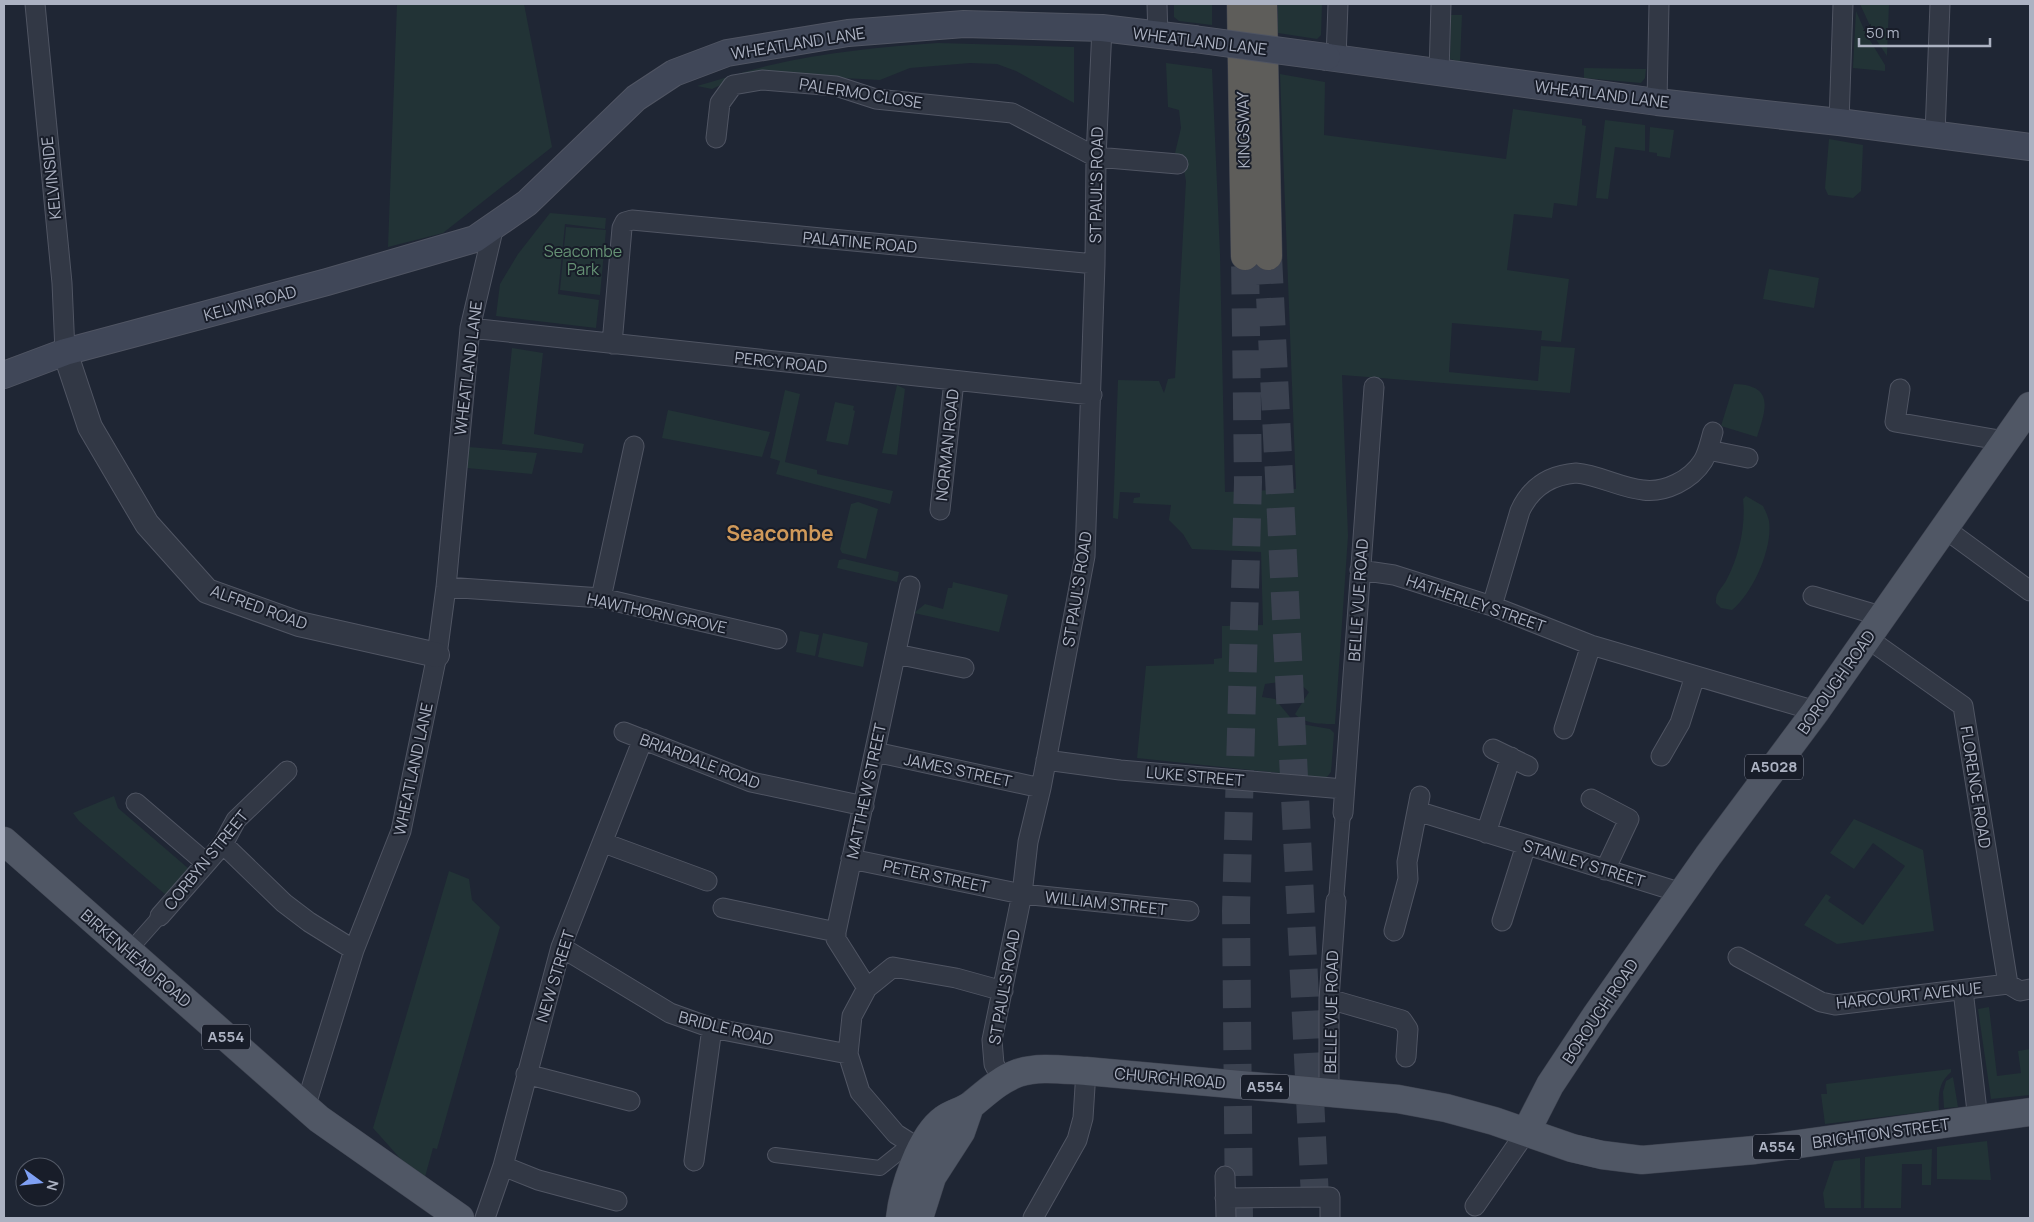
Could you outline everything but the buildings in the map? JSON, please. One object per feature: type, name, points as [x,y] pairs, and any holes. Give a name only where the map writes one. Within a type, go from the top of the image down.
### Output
[{"type":"highway","name":"KINGSWAY","points":[[1241,4],[1257,256],[1263,4]]},
{"type":"main road","name":"WHEATLAND LANE","points":[[494,226],[527,203],[636,98],[674,73],[727,53],[848,33],[964,24],[1102,28],[1657,102],[1839,122],[2030,147]]},
{"type":"main road","name":"KELVIN ROAD","points":[[4,375],[65,352],[384,266],[475,239],[494,226]]},
{"type":"main road","name":"BOROUGH ROAD","points":[[1526,1132],[1550,1085],[1682,893],[1816,711],[2030,406]]},
{"type":"main road","name":"BIRKENHEAD ROAD","points":[[4,841],[306,1108],[460,1218]]},
{"type":"main road","name":"CHURCH ROAD","points":[[900,1218],[905,1189],[943,1119],[970,1106],[1003,1081],[1018,1073],[1037,1069],[1086,1071],[1398,1099],[1446,1108],[1526,1132]]},
{"type":"main road","name":"BRIGHTON STREET","points":[[1526,1132],[1587,1152],[1642,1160],[1756,1150],[2030,1112]]},
{"type":"main road","name":"CHURCH ROAD","points":[[919,1218],[925,1194],[924,1152]]},
{"type":"street","name":"KELVINSIDE","points":[[35,4],[62,283],[65,352]]},
{"type":"street","points":[[1157,4],[1158,36]]},
{"type":"street","points":[[1332,58],[1338,4]]},
{"type":"street","points":[[1439,73],[1441,4]]},
{"type":"street","points":[[1657,102],[1660,4]]},
{"type":"street","points":[[1839,122],[1843,4]]},
{"type":"street","points":[[1935,134],[1940,4]]},
{"type":"street","name":"ST PAUL'S ROAD","points":[[1003,1081],[994,1064],[992,1047],[1022,894],[1028,842],[1041,788],[1085,556],[1092,395],[1096,157],[1102,28]]},
{"type":"street","name":"PALERMO CLOSE","points":[[716,138],[720,103],[733,85],[762,80],[836,86],[876,99],[1012,113],[1096,157]]},
{"type":"street","points":[[1096,157],[1178,164]]},
{"type":"street","name":"PALATINE ROAD","points":[[612,344],[622,228],[625,222],[632,220],[1095,264]]},
{"type":"street","name":"WHEATLAND LANE","points":[[306,1108],[354,950],[401,830],[437,655],[446,587],[470,328],[494,226]]},
{"type":"street","name":"PERCY ROAD","points":[[470,328],[1092,395]]},
{"type":"street","name":"ALFRED ROAD","points":[[65,352],[90,427],[147,524],[208,591],[299,624],[437,655]]},
{"type":"street","name":"NORMAN ROAD","points":[[940,510],[954,381]]},
{"type":"street","name":"BELLE VUE ROAD","points":[[1343,813],[1374,387]]},
{"type":"street","points":[[1900,389],[1895,422],[2005,441]]},
{"type":"street","points":[[1492,606],[1520,511],[1525,500],[1542,483],[1566,474],[1576,473],[1644,490],[1661,489],[1672,486],[1689,475],[1703,462],[1710,441],[1748,458]]},
{"type":"street","points":[[601,598],[634,446]]},
{"type":"street","points":[[1944,528],[2030,592]]},
{"type":"street","name":"HATHERLEY STREET","points":[[1360,570],[1394,575],[1492,606],[1590,645],[1816,711]]},
{"type":"street","name":"MATTHEW STREET","points":[[836,932],[910,586]]},
{"type":"street","name":"HAWTHORN GROVE","points":[[446,587],[601,598],[777,639]]},
{"type":"street","name":"FLORENCE ROAD","points":[[1813,596],[1874,627],[1963,706],[2008,984]]},
{"type":"street","points":[[1564,729],[1590,645]]},
{"type":"street","points":[[896,654],[964,668]]},
{"type":"street","points":[[1661,756],[1680,723],[1695,676]]},
{"type":"street","name":"BRIARDALE ROAD","points":[[624,732],[751,782],[864,806]]},
{"type":"street","name":"NEW STREET","points":[[485,1218],[503,1166],[561,946],[604,843],[643,740]]},
{"type":"street","points":[[1493,749],[1528,766]]},
{"type":"street","name":"JAMES STREET","points":[[875,752],[1041,788]]},
{"type":"street","points":[[1486,833],[1511,757]]},
{"type":"street","name":"LUKE STREET","points":[[1046,760],[1120,770],[1344,789]]},
{"type":"street","name":"CORBYN STREET","points":[[129,951],[223,844],[236,820],[287,771]]},
{"type":"street","points":[[1591,799],[1629,819],[1605,870]]},
{"type":"street","points":[[136,803],[206,862]]},
{"type":"street","name":"STANLEY STREET","points":[[1394,930],[1408,879],[1407,862],[1418,804],[1486,833],[1682,893]]},
{"type":"street","points":[[1336,901],[1343,813]]},
{"type":"street","points":[[604,843],[707,881]]},
{"type":"street","points":[[223,844],[261,882],[303,918],[354,950]]},
{"type":"street","points":[[1502,920],[1526,845]]},
{"type":"street","name":"PETER STREET","points":[[851,859],[1022,894]]},
{"type":"street","name":"WILLIAM STREET","points":[[1022,894],[1190,911]]},
{"type":"street","name":"BELLE VUE ROAD","points":[[1329,1093],[1329,999],[1336,901]]},
{"type":"street","points":[[723,908],[836,932],[836,939],[867,988]]},
{"type":"street","name":"BRIDLE ROAD","points":[[561,946],[670,1013],[712,1028],[848,1054]]},
{"type":"street","name":"HARCOURT AVENUE","points":[[1738,957],[1827,1004],[1841,1005],[2008,984],[2020,991],[2030,990]]},
{"type":"street","points":[[924,1152],[896,1134],[860,1092],[848,1054],[852,1016],[867,988],[893,966],[956,978],[1003,991]]},
{"type":"street","points":[[1963,990],[1978,1120]]},
{"type":"street","points":[[1329,999],[1402,1020],[1408,1029],[1406,1057]]},
{"type":"street","points":[[694,1161],[712,1028]]},
{"type":"street","points":[[1033,1218],[1072,1152],[1079,1134],[1083,1118],[1086,1071]]},
{"type":"street","points":[[526,1074],[630,1101]]},
{"type":"street","points":[[1474,1206],[1526,1132]]},
{"type":"street","points":[[775,1155],[880,1168],[924,1152]]},
{"type":"street","points":[[503,1166],[538,1180],[617,1201]]},
{"type":"street","points":[[1225,1176],[1226,1218]]},
{"type":"street","points":[[1226,1198],[1330,1198],[1330,1218]]},
{"type":"green space","points":[[397,4],[524,4],[552,147],[443,233],[388,247]]},
{"type":"green space","points":[[1174,4],[1212,4],[1212,25],[1179,21],[1174,17]]},
{"type":"green space","points":[[1278,4],[1322,4],[1321,35],[1317,39],[1278,33]]},
{"type":"green space","points":[[1860,4],[1889,4],[1887,56],[1877,41]]},
{"type":"green space","points":[[1856,11],[1866,34],[1885,65],[1885,71],[1853,68]]},
{"type":"green space","points":[[1451,15],[1462,15],[1460,62],[1450,59]]},
{"type":"green space","points":[[938,43],[1074,47],[1074,103],[1016,71],[997,64],[970,63],[910,68],[880,80],[768,74],[731,80],[712,89],[697,86],[791,60],[875,48]]},
{"type":"green space","points":[[1166,63],[1212,69],[1220,254],[1225,492],[1296,489],[1280,74],[1325,82],[1324,135],[1506,159],[1513,109],[1582,119],[1582,125],[1586,126],[1577,206],[1554,203],[1552,218],[1514,214],[1507,270],[1569,279],[1561,342],[1541,340],[1542,331],[1452,323],[1449,372],[1538,381],[1541,346],[1575,348],[1570,393],[1342,375],[1348,536],[1335,724],[1308,722],[1295,714],[1309,692],[1296,680],[1265,684],[1262,697],[1275,699],[1295,723],[1330,729],[1334,733],[1331,772],[1326,778],[1137,758],[1146,666],[1214,664],[1214,659],[1222,658],[1222,626],[1263,625],[1261,552],[1192,549],[1183,534],[1169,520],[1171,505],[1133,503],[1134,498],[1140,497],[1140,493],[1120,492],[1118,519],[1113,518],[1118,380],[1159,381],[1164,393],[1168,379],[1175,378],[1186,181],[1182,160],[1175,153],[1181,128],[1179,110],[1168,107]]},
{"type":"green space","points":[[1584,68],[1646,69],[1645,78],[1641,83],[1584,78]]},
{"type":"green space","points":[[1605,120],[1645,125],[1645,151],[1615,147],[1608,199],[1596,198]]},
{"type":"green space","points":[[1650,127],[1674,130],[1670,158],[1657,156],[1657,153],[1649,152]]},
{"type":"green space","points":[[1829,139],[1863,145],[1861,191],[1853,198],[1828,195],[1825,188]]},
{"type":"green space","points":[[550,213],[606,218],[605,229],[565,224],[558,294],[599,300],[596,328],[496,316],[500,284],[518,254]]},
{"type":"green space","name":"Seacombe Park","points":[[566,227],[606,230],[600,295],[560,290]]},
{"type":"green space","points":[[1769,269],[1819,278],[1814,308],[1763,299]]},
{"type":"green space","points":[[512,348],[543,353],[534,434],[584,444],[582,453],[502,444]]},
{"type":"green space","points":[[1734,384],[1747,385],[1762,394],[1764,400],[1763,417],[1757,437],[1721,426]]},
{"type":"green space","points":[[897,385],[905,389],[897,455],[882,453]]},
{"type":"green space","points":[[785,390],[800,394],[785,462],[817,470],[817,474],[893,491],[890,504],[776,474],[780,461],[770,458]]},
{"type":"green space","points":[[835,402],[854,406],[853,410],[855,411],[848,445],[826,441]]},
{"type":"green space","points":[[668,410],[770,432],[762,457],[662,438]]},
{"type":"green space","points":[[469,447],[537,453],[532,474],[467,468]]},
{"type":"green space","points":[[1746,496],[1763,506],[1769,519],[1768,544],[1765,557],[1754,581],[1747,593],[1732,610],[1721,608],[1716,603],[1716,599],[1731,570],[1738,551],[1743,520],[1743,499]]},
{"type":"green space","points":[[858,502],[878,509],[866,559],[842,553],[840,549],[851,504]]},
{"type":"green space","points":[[844,559],[899,572],[897,582],[837,568],[839,560]]},
{"type":"green space","points":[[953,582],[1008,595],[999,632],[914,613],[925,604],[943,609],[948,588],[952,588]]},
{"type":"green space","points":[[800,631],[819,635],[815,656],[796,652]]},
{"type":"green space","points":[[823,633],[868,643],[863,667],[818,657]]},
{"type":"green space","points":[[114,796],[118,808],[189,869],[166,895],[79,821],[73,813]]},
{"type":"green space","points":[[1854,819],[1923,850],[1934,931],[1837,944],[1804,925],[1826,894],[1831,897],[1828,901],[1863,925],[1905,866],[1873,843],[1854,869],[1830,853]]},
{"type":"green space","points":[[449,871],[469,879],[472,900],[500,927],[437,1149],[433,1148],[423,1184],[373,1128]]},
{"type":"green space","points":[[1989,1007],[1997,1076],[2021,1073],[2018,1051],[2030,1049],[2030,1095],[1991,1099],[1978,1009]]},
{"type":"green space","points":[[1951,1069],[1940,1089],[1939,1110],[1825,1124],[1821,1094],[1827,1094],[1826,1084]]},
{"type":"green space","points":[[1953,1077],[1958,1107],[1944,1108],[1943,1092],[1946,1081]]},
{"type":"green space","points":[[1987,1141],[1991,1180],[1937,1179],[1937,1147]]},
{"type":"green space","points":[[1932,1149],[1931,1185],[1922,1185],[1922,1164],[1902,1164],[1901,1208],[1864,1208],[1865,1157]]},
{"type":"green space","points":[[1860,1158],[1861,1208],[1825,1208],[1823,1193],[1834,1161]]},
{"type":"tunnel","points":[[1239,1218],[1236,911],[1248,482],[1245,256]]},
{"type":"tunnel","points":[[1268,256],[1316,1218]]},
{"type":"district","name":"Seacombe","points":[[780,534]]}]
